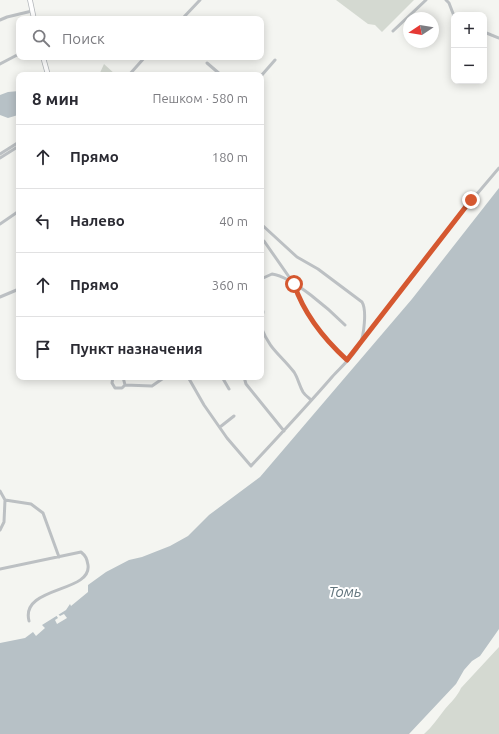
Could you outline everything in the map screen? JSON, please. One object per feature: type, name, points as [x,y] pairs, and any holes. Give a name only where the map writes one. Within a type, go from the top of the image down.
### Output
[{"type":"street","points":[[30,0],[33,16]]},
{"type":"street","points":[[185,16],[200,0]]},
{"type":"street","points":[[393,32],[426,0]]},
{"type":"street","points":[[446,0],[449,3],[452,12]]},
{"type":"street","points":[[0,20],[7,16],[32,11]]},
{"type":"street","points":[[487,33],[499,38]]},
{"type":"street","points":[[0,64],[16,56]]},
{"type":"street","points":[[45,60],[47,72]]},
{"type":"street","points":[[132,72],[142,60]]},
{"type":"street","points":[[264,73],[275,60]]},
{"type":"street","points":[[207,63],[218,72]]},
{"type":"street","points":[[0,154],[16,144]]},
{"type":"street","points":[[0,158],[16,148]]},
{"type":"street","points":[[190,380],[204,406],[227,438],[251,466],[347,360],[471,200],[499,168]]},
{"type":"street","points":[[0,224],[16,213]]},
{"type":"street","points":[[264,227],[297,257],[318,269],[362,302],[365,309],[360,343]]},
{"type":"street","points":[[264,241],[294,284],[299,298],[309,316],[324,336],[347,360]]},
{"type":"street","points":[[264,277],[277,274],[294,284],[312,296],[345,325]]},
{"type":"street","points":[[0,297],[16,290]]},
{"type":"street","points":[[264,335],[275,352],[294,372],[303,393],[311,400]]},
{"type":"street","points":[[112,380],[112,383],[115,388],[122,388],[125,385],[152,386],[161,380]]},
{"type":"street","points":[[124,380],[125,385]]},
{"type":"street","points":[[224,380],[229,389]]},
{"type":"street","points":[[245,380],[246,384],[284,431]]},
{"type":"street","points":[[220,427],[234,416]]},
{"type":"street","points":[[0,491],[5,500],[4,522],[0,530]]},
{"type":"street","points":[[5,500],[31,504],[43,512],[59,557]]},
{"type":"street","points":[[0,569],[81,552],[86,556],[88,567],[87,573],[81,579],[46,594],[30,606],[27,614],[29,621]]},
{"type":"shaded area","points":[[336,0],[414,0],[382,32],[375,25],[368,24]]},
{"type":"shaded area","points":[[104,64],[113,72],[100,72]]},
{"type":"shaded area","points":[[499,647],[499,734],[424,734],[456,697],[461,688]]},
{"type":"water","points":[[16,91],[16,116],[8,118],[0,115],[0,95]]},
{"type":"water","name":"Томь","points":[[499,188],[499,629],[480,656],[472,661],[464,670],[456,684],[409,734],[0,734],[0,643],[25,638],[33,632],[36,636],[45,628],[42,625],[66,610],[70,604],[71,606],[88,592],[88,585],[106,572],[129,560],[142,557],[170,546],[188,536],[209,515],[260,477],[412,299]]},
{"type":"pier","points":[[58,614],[60,616],[64,614],[67,618],[57,624],[55,620],[58,618],[56,615]]},
{"type":"route","points":[[294,284],[299,298],[309,316],[336,350],[347,360],[471,200]]}]
